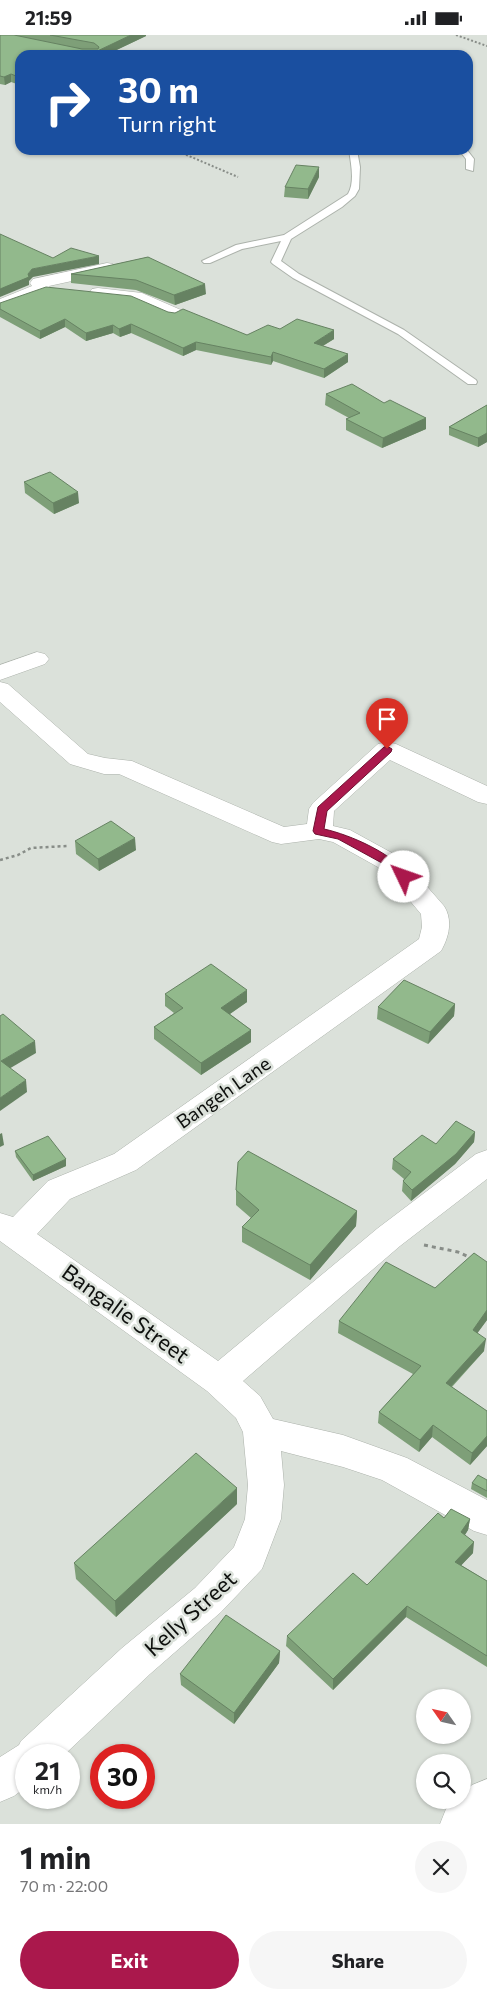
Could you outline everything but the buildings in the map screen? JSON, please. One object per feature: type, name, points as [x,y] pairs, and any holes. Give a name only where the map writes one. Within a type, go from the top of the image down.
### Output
[{"type":"street","points":[[0,305],[40,285],[123,265]]},
{"type":"street","points":[[40,285],[136,297],[175,314]]},
{"type":"street","points":[[0,673],[37,659]]},
{"type":"street","points":[[0,689],[78,759],[104,766],[123,766],[281,836],[319,831],[322,809],[387,749],[487,796]]},
{"type":"street","name":"Bangeh Lane","points":[[8,1229],[59,1190],[125,1162],[431,944],[436,927],[434,912],[394,865],[341,836],[319,831]]},
{"type":"street","points":[[219,1381],[389,1237],[487,1162]]},
{"type":"street","name":"Bangalie Street","points":[[8,1229],[219,1381],[254,1419]]},
{"type":"street","points":[[254,1419],[394,1469],[487,1519]]},
{"type":"street","name":"Kelly Street","points":[[47,1744],[136,1661],[208,1600],[249,1557],[263,1519],[266,1485],[254,1419]]},
{"type":"street","points":[[0,1782],[15,1770]]},
{"type":"street","points":[[461,1824],[487,1800]]},
{"type":"lane","points":[[207,261],[240,247],[287,237],[340,205],[351,196],[354,189],[356,167],[354,155]]},
{"type":"lane","points":[[467,155],[470,159],[470,169]]},
{"type":"lane","points":[[287,237],[276,262],[296,276],[401,332],[472,382]]},
{"type":"path","points":[[456,35],[487,45]]},
{"type":"path","points":[[187,155],[238,177]]},
{"type":"path","points":[[0,860],[18,855],[31,848],[67,846]]},
{"type":"path","points":[[389,1237],[458,1252],[473,1259]]},
{"type":"route","points":[[387,749],[322,809],[319,831],[341,836],[394,865],[404,877]]}]
